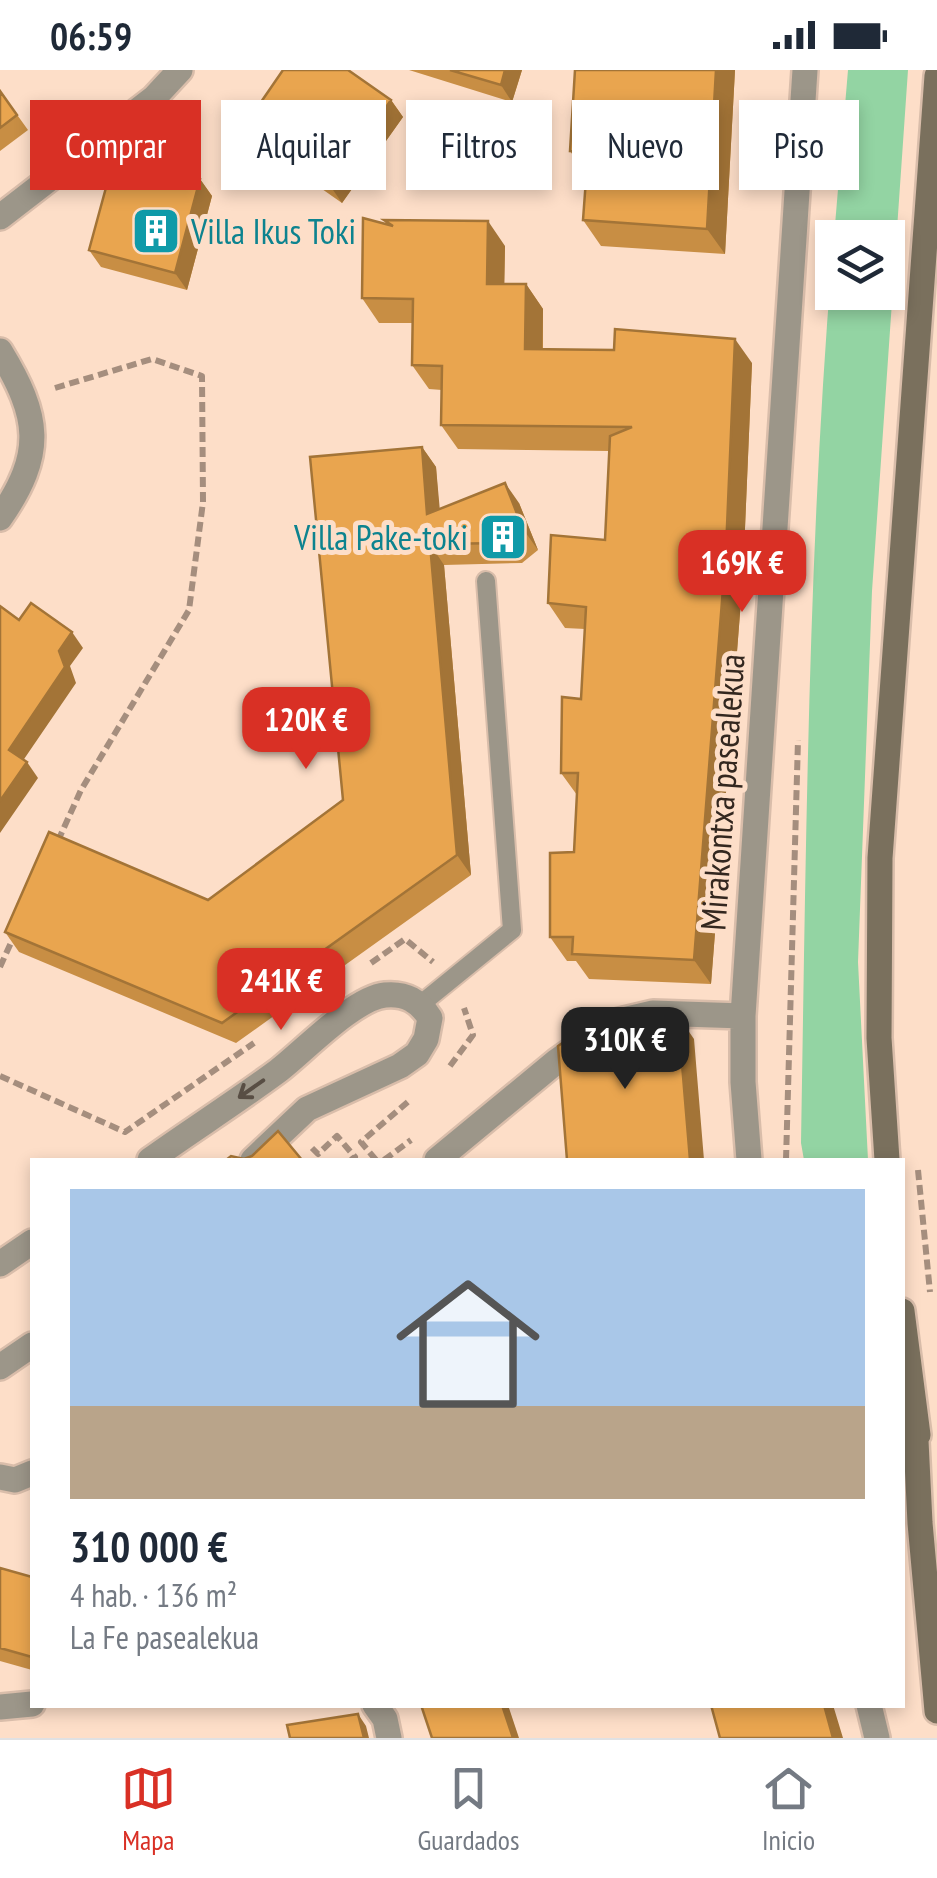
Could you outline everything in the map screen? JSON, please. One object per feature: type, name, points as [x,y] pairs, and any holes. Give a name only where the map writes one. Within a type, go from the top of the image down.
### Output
[{"type":"main road","points":[[887,1158],[879,1020],[880,858],[937,76]]},
{"type":"main road","points":[[905,1336],[937,1546]]},
{"type":"main road","points":[[915,1420],[937,1711]]},
{"type":"street","points":[[0,217],[154,98],[180,70]]},
{"type":"street","name":"Mirakontxa pasealekua","points":[[749,1158],[743,1016],[805,70]]},
{"type":"street","points":[[0,351],[21,386],[29,407],[32,435],[29,468],[0,518]]},
{"type":"street","points":[[153,1158],[280,1070],[351,1012],[382,995],[412,998],[421,1004],[430,1018],[426,1039],[417,1054],[400,1066],[307,1109],[255,1158]]},
{"type":"street","points":[[439,1158],[557,1060],[610,1023],[654,1012],[743,1016]]},
{"type":"street","points":[[0,1264],[30,1243]]},
{"type":"street","points":[[0,1367],[30,1346]]},
{"type":"street","points":[[0,1477],[15,1480],[30,1475]]},
{"type":"street","points":[[0,1707],[30,1704]]},
{"type":"street","points":[[377,1708],[390,1738]]},
{"type":"street","points":[[870,1708],[878,1738]]},
{"type":"lane","points":[[421,1004],[512,930],[486,581]]},
{"type":"path","points":[[44,392],[152,359],[202,376],[203,502],[189,610],[81,790],[49,860]]},
{"type":"path","points":[[0,967],[16,932]]},
{"type":"path","points":[[440,1075],[455,1062]]},
{"type":"path","points":[[374,1158],[360,1142],[425,1088]]},
{"type":"path","points":[[292,1124],[318,1154],[337,1136],[353,1158]]},
{"type":"path","points":[[918,1166],[932,1308]]},
{"type":"green space","points":[[848,70],[908,70],[898,220],[835,220],[838,190],[859,190],[859,100],[845,100]]},
{"type":"green space","points":[[828,310],[891,310],[872,591],[858,962],[868,1158],[804,1158],[801,1143],[809,701]]},
{"type":"building","points":[[283,70],[348,70],[391,100],[386,107],[386,100],[262,100]]},
{"type":"building","points":[[450,70],[505,70],[501,85]]},
{"type":"building","points":[[575,70],[716,70],[714,100],[573,100]]},
{"type":"building","points":[[0,91],[17,115],[0,128]]},
{"type":"building","name":"Villa Ikus Toki","points":[[105,190],[197,190],[175,273],[89,250]]},
{"type":"building","points":[[585,190],[709,190],[707,229],[583,220]]},
{"type":"building","points":[[363,218],[393,226],[384,220],[488,221],[487,284],[526,284],[525,349],[614,350],[615,329],[735,339],[726,550],[694,960],[572,954],[573,937],[550,937],[550,853],[574,852],[578,773],[561,773],[562,697],[581,699],[586,607],[548,603],[551,535],[605,540],[610,436],[632,427],[441,425],[442,366],[412,365],[413,299],[362,298]]},
{"type":"building","points":[[422,447],[427,514],[505,483],[523,529],[508,543],[430,544],[457,855],[222,1023],[5,932],[49,832],[208,900],[343,800],[310,457]]},
{"type":"building","points":[[31,603],[72,632],[59,651],[65,667],[9,750],[27,762],[0,801],[0,606],[19,620]]},
{"type":"building","points":[[678,1016],[690,1158],[567,1158],[558,1046],[589,1024]]},
{"type":"building","points":[[278,1131],[300,1158],[247,1158]]},
{"type":"building","points":[[0,1568],[30,1576],[30,1656],[0,1648]]},
{"type":"building","points":[[422,1708],[503,1708],[513,1738],[432,1738]]},
{"type":"building","points":[[712,1708],[825,1708],[833,1738],[720,1738]]},
{"type":"building","points":[[358,1714],[364,1738],[290,1738],[287,1725]]},
{"type":"place","name":"Villa Ikus Toki","points":[[156,231]]},
{"type":"place","name":"Villa Pake-toki","points":[[503,537]]}]
